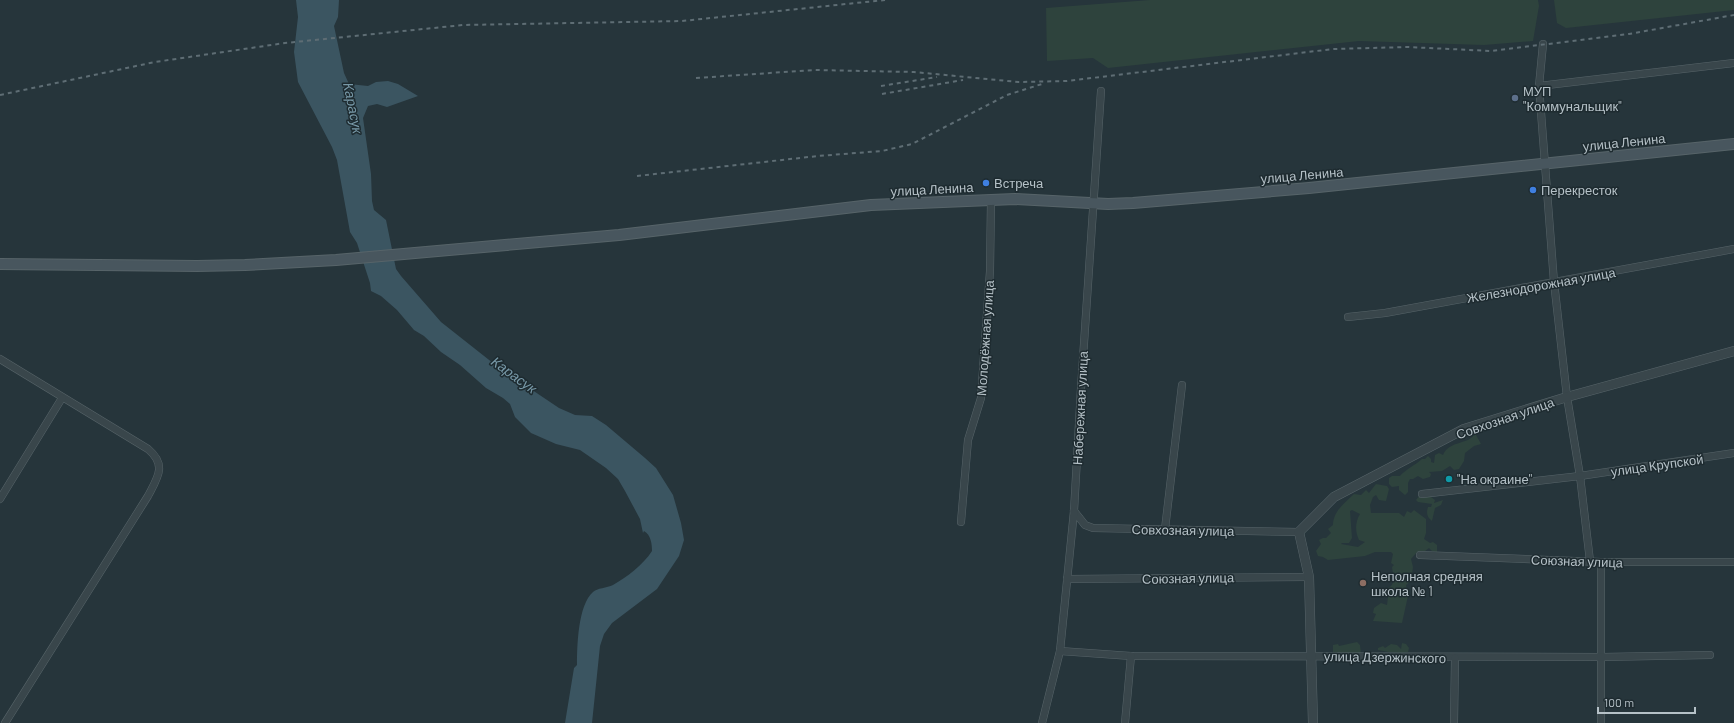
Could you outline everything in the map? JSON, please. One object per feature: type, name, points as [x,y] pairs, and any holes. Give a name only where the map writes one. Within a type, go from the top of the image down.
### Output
[{"type":"main road","name":"улица Ленина","points":[[0,264],[197,266],[336,260],[615,236],[871,205],[1033,199],[1108,204],[1171,200],[1734,144]]},
{"type":"street","points":[[1544,44],[1539,86],[1554,282],[1567,397],[1580,476],[1590,561]]},
{"type":"street","points":[[1539,86],[1734,63]]},
{"type":"street","name":"Набережная улица","points":[[1042,723],[1060,651],[1074,510],[1101,91]]},
{"type":"street","name":"Молодёжная улица","points":[[961,522],[968,440],[981,398],[990,271],[991,200]]},
{"type":"street","name":"Железнодорожная улица","points":[[1348,317],[1385,313],[1734,249]]},
{"type":"street","name":"Совхозная улица","points":[[1074,510],[1084,525],[1093,528],[1299,532],[1334,497],[1464,429],[1567,397],[1734,351]]},
{"type":"street","points":[[0,359],[148,449],[158,461],[160,468],[157,479],[148,496],[5,723]]},
{"type":"street","points":[[1165,529],[1182,385]]},
{"type":"street","points":[[0,499],[62,398]]},
{"type":"street","name":"улица Крупской","points":[[1422,494],[1580,476],[1734,454]]},
{"type":"street","points":[[1299,532],[1310,577],[1314,723]]},
{"type":"street","name":"Союзная улица","points":[[1420,555],[1601,562],[1734,562]]},
{"type":"street","points":[[1601,562],[1601,723]]},
{"type":"street","name":"Союзная улица","points":[[1067,579],[1310,577]]},
{"type":"street","name":"улица Дзержинского","points":[[1060,651],[1131,656],[1456,658],[1710,655]]},
{"type":"street","points":[[1125,723],[1131,656]]},
{"type":"street","points":[[1454,723],[1456,658]]},
{"type":"green space","points":[[1150,0],[1538,0],[1539,6],[1533,41],[1484,45],[1359,41],[1108,68],[1093,58],[1047,61],[1046,8]]},
{"type":"green space","points":[[1554,0],[1734,0],[1734,10],[1566,28],[1557,23]]},
{"type":"green space","points":[[1475,433],[1481,444],[1474,446],[1465,453],[1464,461],[1459,469],[1454,470],[1450,466],[1442,471],[1429,472],[1431,474],[1430,477],[1423,479],[1418,476],[1410,479],[1408,483],[1408,492],[1405,495],[1399,490],[1399,486],[1392,487],[1389,484],[1389,478],[1392,476],[1400,476],[1428,456],[1431,459],[1431,462],[1434,463],[1435,455],[1439,453],[1443,455],[1450,447],[1469,439]]},
{"type":"green space","points":[[1376,484],[1387,486],[1389,489],[1386,501],[1379,500],[1376,495],[1373,497],[1370,505],[1371,513],[1399,513],[1404,517],[1407,511],[1411,513],[1414,510],[1426,519],[1426,533],[1424,539],[1437,545],[1437,552],[1432,551],[1429,548],[1425,551],[1417,552],[1411,559],[1413,567],[1411,581],[1406,585],[1408,596],[1402,623],[1373,621],[1376,614],[1373,613],[1374,608],[1381,603],[1387,605],[1388,597],[1386,589],[1393,583],[1392,567],[1394,565],[1391,563],[1393,554],[1391,552],[1375,552],[1365,556],[1328,560],[1318,556],[1316,551],[1321,544],[1319,540],[1326,538],[1331,533],[1328,529],[1333,525],[1337,511],[1354,494],[1361,495],[1366,490],[1369,493]],"holes":[[[1352,510],[1360,514],[1356,524],[1357,534],[1359,540],[1365,542],[1358,547],[1341,544],[1349,543],[1352,538],[1350,511]]]},
{"type":"green space","points":[[1420,495],[1431,497],[1435,500],[1434,503],[1443,500],[1441,505],[1435,508],[1432,521],[1427,513],[1428,507],[1431,507],[1432,504],[1418,502],[1416,500]]},
{"type":"green space","points":[[1357,642],[1360,645],[1361,654],[1333,653],[1333,645],[1338,644],[1339,646]]},
{"type":"green space","points":[[1402,643],[1406,644],[1409,648],[1408,652],[1396,653],[1378,650],[1378,648],[1383,646],[1385,648],[1391,644],[1397,645],[1401,649]]},
{"type":"water","name":"Карасук","points":[[296,0],[339,0],[338,17],[334,26],[344,73],[349,84],[368,86],[376,82],[388,81],[398,84],[418,96],[387,107],[377,104],[368,106],[363,118],[371,174],[372,201],[374,210],[386,220],[396,269],[401,276],[441,322],[498,367],[559,408],[575,415],[592,416],[606,425],[656,468],[673,495],[684,540],[679,556],[657,589],[612,623],[604,634],[600,646],[592,723],[565,723],[574,668],[577,665],[579,626],[584,606],[593,592],[618,582],[644,561],[652,551],[650,537],[644,531],[643,533],[640,519],[618,479],[606,468],[580,450],[556,444],[531,433],[515,417],[510,404],[486,388],[460,365],[441,352],[424,336],[414,330],[397,310],[381,296],[371,291],[370,283],[357,243],[350,232],[337,160],[332,147],[298,82],[294,52],[298,17]]},
{"type":"railway","points":[[0,95],[155,62],[285,43],[463,25],[682,21],[885,0]]},
{"type":"railway","points":[[696,78],[814,70],[914,72],[1018,82],[1067,81],[1333,49],[1408,47],[1491,51],[1629,34],[1734,15]]},
{"type":"railway","points":[[881,86],[937,77]]},
{"type":"railway","points":[[882,94],[963,80]]},
{"type":"railway","points":[[637,176],[818,156],[882,151],[912,144],[1007,95],[1042,84]]},
{"type":"place","name":"МУП \"Коммунальщик\"","points":[[1515,98]]},
{"type":"place","name":"Встреча","points":[[986,183]]},
{"type":"place","name":"Перекресток","points":[[1533,190]]},
{"type":"place","name":"\"На окраине\"","points":[[1449,479]]},
{"type":"place","name":"Неполная средняя школа № 1","points":[[1363,583]]}]
